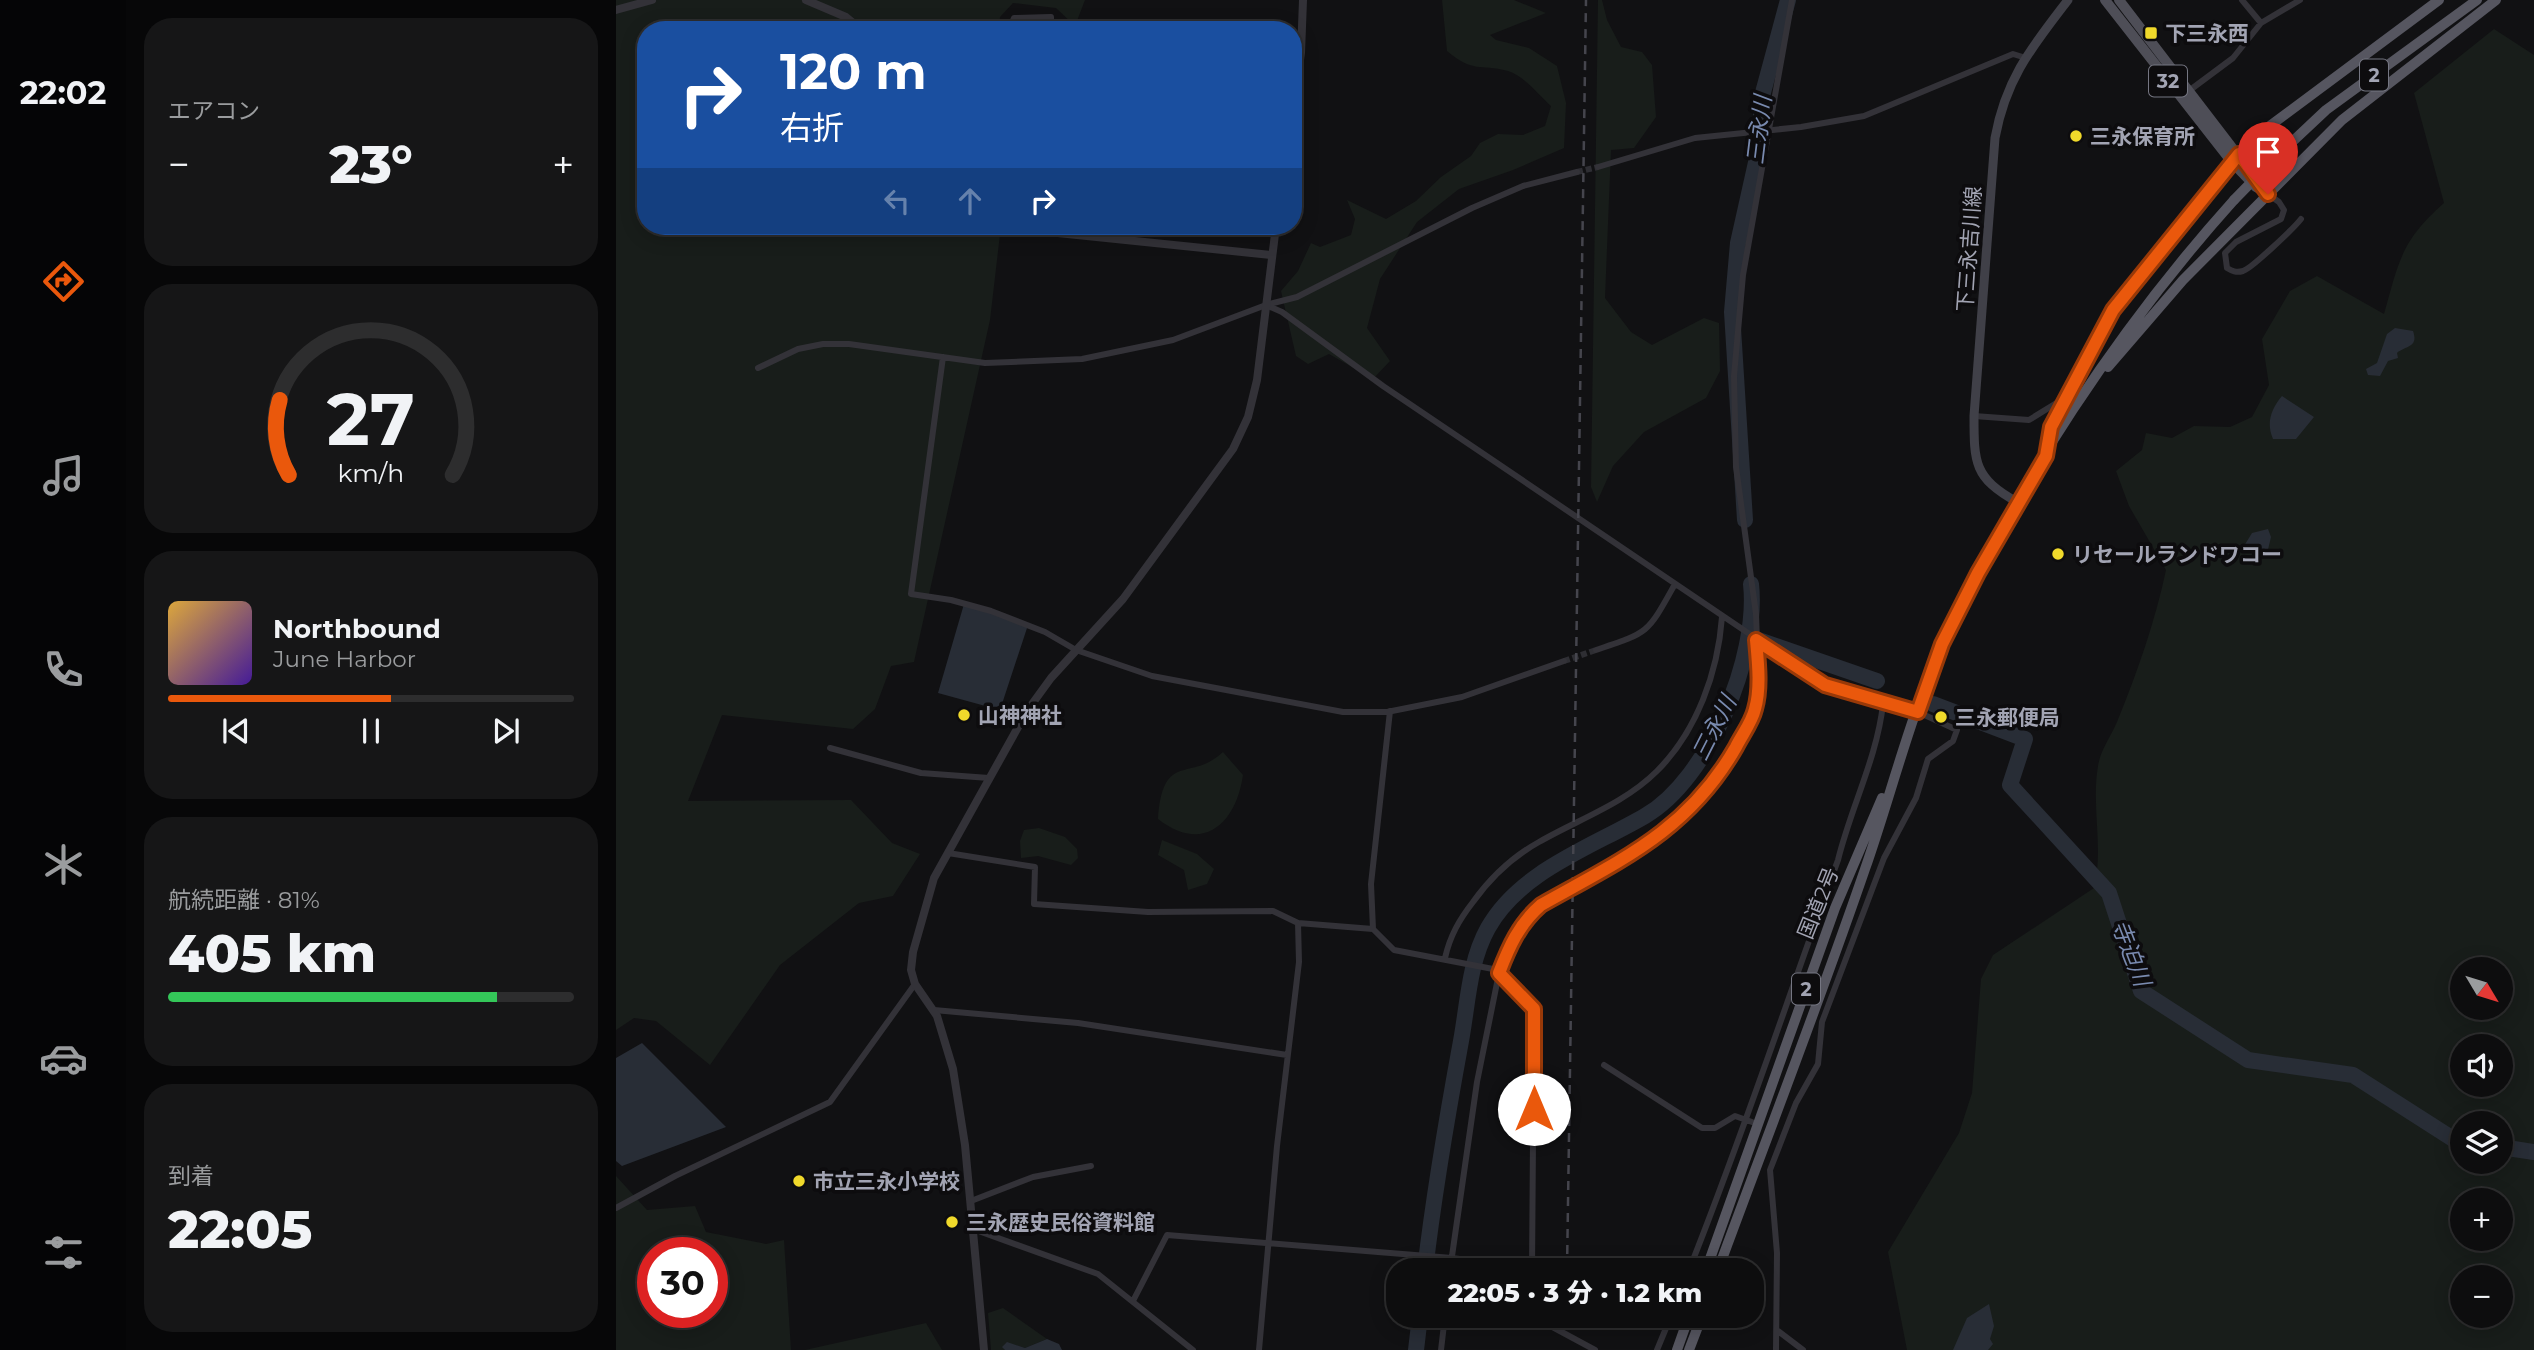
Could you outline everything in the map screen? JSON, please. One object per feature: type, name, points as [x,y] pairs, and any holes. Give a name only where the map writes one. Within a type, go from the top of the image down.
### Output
[{"type":"highway","points":[[2046,456],[2051,427],[2113,310],[2235,158],[2267,128],[2439,0]]},
{"type":"highway","name":"国道2号","points":[[1722,1258],[1865,870],[1942,644],[2017,502],[2125,331],[2172,268],[2234,200],[2326,110],[2477,0]]},
{"type":"highway","points":[[2090,387],[2183,280],[2342,120],[2496,0]]},
{"type":"highway","name":"国道2号","points":[[1710,1258],[1835,908],[1918,712]]},
{"type":"highway","points":[[1677,1350],[1685,1328]]},
{"type":"highway","points":[[1689,1350],[1697,1328]]},
{"type":"main road","name":"下三永吉川線","points":[[2017,502],[1989,485],[1979,472],[1974,454],[1973,416],[1995,138],[2004,96],[2012,78],[2068,0]]},
{"type":"main road","name":"32","points":[[2105,0],[2235,158],[2268,194]]},
{"type":"main road","name":"32","points":[[2119,0],[2185,94]]},
{"type":"street","points":[[616,10],[652,0]]},
{"type":"street","points":[[806,0],[851,21]]},
{"type":"street","points":[[1301,21],[1303,0]]},
{"type":"street","points":[[1449,1257],[1496,971],[1513,938],[1541,905],[1664,833],[1686,814],[1726,765],[1755,709],[1758,668],[1756,614],[1737,467],[1734,376],[1742,275],[1792,0]]},
{"type":"street","points":[[2242,0],[2261,23]]},
{"type":"street","points":[[2185,94],[2233,58],[2261,23],[2300,0]]},
{"type":"street","points":[[1013,21],[1014,18],[1044,15],[1051,17],[1051,21]]},
{"type":"street","points":[[1598,167],[1695,138],[1864,116],[2013,54],[2026,58]]},
{"type":"street","points":[[758,368],[798,349],[823,344],[849,344],[943,358],[1009,363],[1102,356],[1173,340],[1266,305],[1297,297],[1472,208],[1523,186],[1577,172]]},
{"type":"street","points":[[2268,194],[2280,202],[2284,210],[2281,219],[2236,242],[2225,253],[2227,268],[2233,272],[2244,271],[2291,233],[2301,219]]},
{"type":"street","points":[[1077,235],[1272,255]]},
{"type":"street","points":[[984,1350],[971,1201],[953,1069],[934,1010],[915,984],[911,970],[913,953],[934,878],[1027,710],[1076,650],[1123,599],[1233,449],[1248,417],[1257,380],[1275,235]]},
{"type":"street","points":[[1266,305],[1282,312],[1383,386],[1825,685],[1918,712],[1957,730],[1957,735],[1928,759],[1916,798],[1884,858],[1822,1022],[1818,1064],[1796,1103],[1786,1135],[1770,1170],[1777,1253],[1776,1350]]},
{"type":"street","points":[[943,358],[911,594],[951,600],[991,611],[1045,632],[1076,650],[1152,676],[1343,712],[1390,711],[1462,696],[1564,661]]},
{"type":"street","points":[[1973,416],[2029,420],[2053,408],[2067,395]]},
{"type":"street","points":[[1596,650],[1643,634],[1675,584]]},
{"type":"street","points":[[1447,959],[1456,924],[1506,864],[1538,842],[1604,810],[1643,783],[1665,761],[1684,737],[1710,681],[1722,617]]},
{"type":"street","points":[[1694,1258],[1733,1161],[1744,1119],[1762,1079],[1838,860],[1847,825],[1877,745],[1883,704]]},
{"type":"street","points":[[1373,929],[1371,884],[1390,711]]},
{"type":"street","points":[[830,748],[921,774],[989,778]]},
{"type":"street","points":[[948,853],[1035,867],[1034,904],[1148,912],[1273,911],[1298,923],[1373,929],[1394,950],[1496,971],[1534,1009],[1532,1258]]},
{"type":"street","points":[[1259,1350],[1287,1055],[1299,962],[1298,923]]},
{"type":"street","points":[[616,1208],[675,1176],[830,1102],[915,984]]},
{"type":"street","points":[[934,1010],[1078,1023],[1287,1055]]},
{"type":"street","points":[[1604,1065],[1702,1128],[1715,1128],[1735,1116],[1752,1122]]},
{"type":"street","points":[[1778,1131],[1786,1135]]},
{"type":"street","points":[[971,1201],[1033,1177],[1091,1166]]},
{"type":"street","points":[[974,1229],[1098,1274],[1194,1350]]},
{"type":"street","points":[[1132,1301],[1167,1235],[1456,1258]]},
{"type":"street","points":[[1441,1350],[1444,1328]]},
{"type":"street","points":[[1554,1328],[1595,1350]]},
{"type":"street","points":[[1657,1350],[1666,1328]]},
{"type":"street","points":[[1778,1331],[1803,1350]]},
{"type":"shaded area","points":[[616,0],[1085,0],[1077,21],[1070,21],[1056,8],[1013,3],[1000,17],[1000,21],[637,21],[637,235],[1000,235],[990,320],[914,662],[891,666],[875,709],[853,729],[722,715],[688,801],[851,800],[892,843],[920,854],[893,896],[859,903],[780,965],[710,1065],[656,1021],[634,1018],[616,1030]]},
{"type":"shaded area","points":[[1442,0],[1514,0],[1546,13],[1490,35],[1496,40],[1529,48],[1557,66],[1566,103],[1564,148],[1459,189],[1417,222],[1380,279],[1367,328],[1390,361],[1373,379],[1329,354],[1308,364],[1296,356],[1281,291],[1298,271],[1311,243],[1320,247],[1351,235],[1355,219],[1347,200],[1386,219],[1416,201],[1441,177],[1471,156],[1480,143],[1498,134],[1523,135],[1545,126],[1551,106],[1525,81],[1508,71],[1464,63],[1447,51]]},
{"type":"shaded area","points":[[1598,0],[1602,0],[1607,20],[1621,47],[1642,52],[1652,65],[1656,117],[1634,148],[1611,150],[1605,298],[1631,332],[1652,345],[1704,318],[1719,323],[1720,371],[1706,398],[1644,432],[1613,466],[1597,502],[1591,487]]},
{"type":"shaded area","points":[[2494,29],[2534,55],[2534,1350],[1907,1350],[1888,1252],[1959,1133],[1972,1093],[1981,979],[1993,955],[2094,888],[2098,858],[2096,781],[2099,760],[2138,666],[2157,609],[2166,570],[2129,506],[2116,471],[2142,450],[2146,433],[2172,438],[2194,426],[2230,427],[2252,417],[2269,385],[2262,339],[2290,291],[2317,276],[2384,314],[2398,266],[2410,241],[2444,203],[2414,93]]},
{"type":"shaded area","points":[[2395,328],[2413,331],[2413,344],[2397,353],[2398,358],[2388,361],[2380,376],[2368,375],[2366,369],[2377,363],[2387,334]]},
{"type":"shaded area","points":[[2282,396],[2314,417],[2296,439],[2273,439],[2271,433],[2271,416]]},
{"type":"shaded area","points":[[2268,529],[2271,537],[2266,558],[2259,550],[2252,551],[2244,546],[2252,533]]},
{"type":"shaded area","points":[[964,604],[1028,625],[1000,710],[938,693]]},
{"type":"shaded area","points":[[1223,752],[1243,775],[1233,807],[1225,820],[1203,833],[1189,834],[1158,819],[1161,798],[1172,776],[1211,761]]},
{"type":"shaded area","points":[[1039,828],[1065,837],[1077,849],[1078,858],[1071,865],[1038,856],[1021,858],[1020,841],[1024,830]]},
{"type":"shaded area","points":[[1162,840],[1197,854],[1214,869],[1207,884],[1188,890],[1184,870],[1158,855]]},
{"type":"shaded area","points":[[642,1043],[726,1127],[622,1166],[616,1161],[616,1058]]},
{"type":"shaded area","points":[[616,1176],[647,1210],[695,1206],[706,1232],[766,1244],[784,1240],[791,1350],[616,1350]]},
{"type":"shaded area","points":[[1989,1304],[1994,1326],[1990,1339],[1993,1344],[1988,1350],[1953,1350],[1967,1318]]},
{"type":"shaded area","points":[[1003,1308],[1047,1339],[1025,1348],[1007,1343],[1003,1347],[1005,1350],[991,1350],[988,1313]]},
{"type":"shaded area","points":[[926,1323],[942,1350],[805,1350]]},
{"type":"shaded area","points":[[1047,1339],[1059,1344],[1062,1350],[1005,1350],[1002,1347],[1007,1342],[1025,1348]]},
{"type":"waterway","name":"三永川","points":[[1745,520],[1732,312],[1738,243],[1761,140],[1761,100],[1788,0]]},
{"type":"waterway","name":"三永川","points":[[1426,1258],[1470,983],[1488,928],[1502,908],[1538,876],[1645,816],[1668,798],[1690,774],[1709,745],[1738,679],[1747,645],[1751,584]]},
{"type":"waterway","name":"寺迫川","points":[[1750,637],[1877,681]]},
{"type":"waterway","name":"寺迫川","points":[[1933,704],[2025,739],[2010,785],[2109,893],[2141,991],[2248,1060],[2353,1075],[2450,1137]]},
{"type":"waterway","name":"寺迫川","points":[[2513,1149],[2534,1152]]},
{"type":"waterway","name":"三永川","points":[[1416,1350],[1419,1328]]},
{"type":"tunnel","points":[[1577,172],[1598,167]]},
{"type":"tunnel","points":[[1564,661],[1596,650]]},
{"type":"railway","points":[[1567,1258],[1586,0]]},
{"type":"place","name":"下三永西","points":[[2151,33]]},
{"type":"place","name":"三永保育所","points":[[2076,136]]},
{"type":"place","name":"リセールランドワコー","points":[[2058,554]]},
{"type":"place","name":"山神神社","points":[[964,715]]},
{"type":"place","name":"三永郵便局","points":[[1941,717]]},
{"type":"place","name":"市立三永小学校","points":[[799,1181]]},
{"type":"place","name":"三永歴史民俗資料館","points":[[952,1222]]},
{"type":"route","points":[[1534,1109],[1534,1009],[1499,973],[1513,938],[1531,914],[1541,905],[1640,850],[1686,814],[1726,765],[1755,709],[1758,668],[1756,640],[1825,685],[1918,712],[1942,644],[2017,502],[2046,456],[2051,427],[2085,358],[2113,310],[2239,154],[2268,194]]}]
